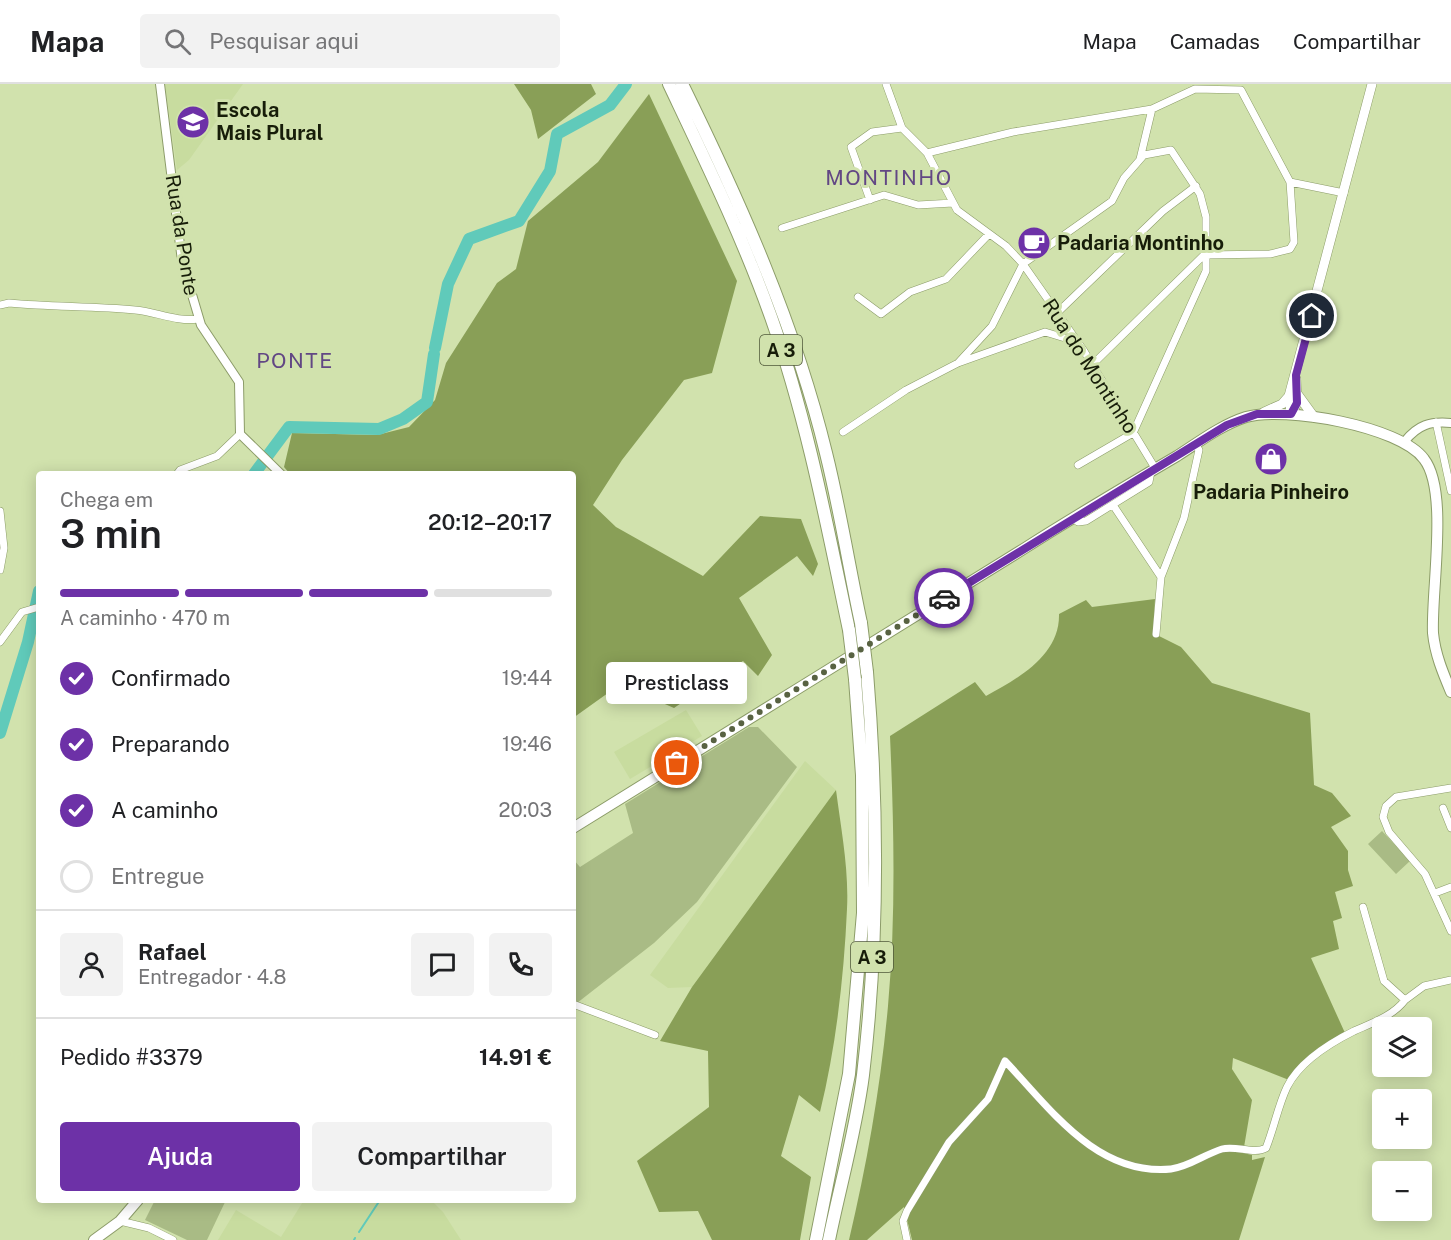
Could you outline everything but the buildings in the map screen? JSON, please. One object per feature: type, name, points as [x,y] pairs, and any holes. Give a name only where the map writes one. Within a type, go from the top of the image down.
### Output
[{"type":"highway","name":"A 3","points":[[669,84],[713,177],[771,317],[813,454],[849,630],[862,775],[863,913],[849,1074],[816,1240]]},
{"type":"highway","name":"A 3","points":[[682,84],[725,172],[783,312],[826,452],[861,623],[876,775],[876,915],[862,1077],[829,1240]]},
{"type":"main road","points":[[1291,414],[1296,375],[1372,84]]},
{"type":"main road","points":[[576,826],[1072,518],[1195,444],[1239,420],[1272,410],[1293,394]]},
{"type":"main road","points":[[1293,394],[1314,417]]},
{"type":"main road","points":[[1257,414],[1314,417],[1386,434],[1405,441],[1424,459],[1435,483],[1434,636],[1441,668],[1451,692]]},
{"type":"main road","points":[[94,1240],[120,1221],[135,1203]]},
{"type":"street","name":"Rua da Ponte","points":[[160,84],[178,236],[198,319],[207,337],[239,382],[240,434]]},
{"type":"street","points":[[870,200],[851,147],[872,132],[902,128],[886,84]]},
{"type":"street","points":[[927,153],[1013,132],[1152,109],[1195,89],[1241,90],[1290,182],[1294,242],[1290,249],[1270,254],[1206,254],[1092,365]]},
{"type":"street","points":[[1140,159],[1152,109]]},
{"type":"street","name":"Rua do Montinho","points":[[902,128],[927,153],[957,210],[1023,264],[1078,342],[1153,470]]},
{"type":"street","points":[[958,363],[992,326],[1023,264],[1112,201],[1124,178],[1144,155],[1171,150],[1196,186],[1206,217],[1206,271],[1133,433],[1078,465]]},
{"type":"street","points":[[1290,182],[1344,193]]},
{"type":"street","points":[[1058,312],[1163,211],[1196,186]]},
{"type":"street","points":[[782,228],[884,195],[918,205],[953,202]]},
{"type":"street","points":[[858,297],[881,314],[910,292],[946,279],[989,234]]},
{"type":"street","points":[[0,305],[9,303],[81,309],[136,310],[185,321],[198,319]]},
{"type":"street","points":[[843,432],[906,390],[958,363],[1046,332],[1078,342]]},
{"type":"street","points":[[1436,422],[1451,491]]},
{"type":"street","points":[[1405,441],[1421,426],[1436,422],[1451,423]]},
{"type":"street","points":[[179,471],[217,456],[240,434],[277,471]]},
{"type":"street","points":[[1156,634],[1161,577],[1184,518],[1199,450],[1195,444]]},
{"type":"street","points":[[1072,518],[1086,522],[1149,482],[1153,470]]},
{"type":"street","points":[[1113,505],[1161,577]]},
{"type":"street","points":[[0,511],[4,548],[0,570]]},
{"type":"street","points":[[0,642],[27,609],[36,608]]},
{"type":"street","points":[[1451,788],[1396,798],[1390,801],[1384,811],[1384,822],[1389,832],[1419,864],[1435,893],[1451,931]]},
{"type":"street","points":[[1443,808],[1451,828]]},
{"type":"street","points":[[1435,893],[1451,887]]},
{"type":"street","points":[[1363,907],[1384,981],[1405,1000]]},
{"type":"street","points":[[907,1240],[903,1221],[907,1211],[949,1142],[988,1099],[1005,1060],[1059,1118],[1102,1155],[1126,1164],[1170,1169],[1225,1148],[1238,1147],[1256,1151],[1266,1148],[1283,1097],[1295,1074],[1338,1039],[1391,1013],[1424,986],[1451,980]]},
{"type":"street","points":[[576,1005],[656,1035]]},
{"type":"street","points":[[120,1221],[149,1228],[173,1240]]},
{"type":"shaded area","name":"Escola Mais Plural","points":[[165,84],[243,84],[189,160],[177,170]]},
{"type":"shaded area","points":[[514,84],[591,84],[596,94],[538,139],[531,110]]},
{"type":"shaded area","points":[[649,94],[737,281],[712,373],[684,380],[622,460],[593,505],[616,527],[703,576],[760,516],[801,519],[818,564],[813,576],[797,556],[739,598],[772,655],[758,676],[743,661],[674,708],[658,701],[608,693],[576,716],[576,471],[287,471],[284,467],[292,433],[377,435],[409,427],[435,400],[446,363],[497,283],[516,269],[528,221],[598,162]]},
{"type":"shaded area","points":[[1155,599],[1153,633],[1181,647],[1212,683],[1310,713],[1314,785],[1332,793],[1351,816],[1331,827],[1348,851],[1348,870],[1353,886],[1335,892],[1342,918],[1333,921],[1339,949],[1311,958],[1345,1033],[1306,1058],[1289,1080],[1233,1058],[1232,1069],[1252,1100],[1243,1153],[1252,1155],[1252,1160],[1265,1157],[1239,1240],[912,1240],[904,1207],[867,1240],[849,1240],[873,1124],[888,1006],[894,871],[890,736],[975,682],[986,696],[1024,673],[1035,664],[1053,642],[1058,629],[1059,614],[1086,600],[1092,607]]},
{"type":"shaded area","points":[[686,710],[702,736],[630,779],[614,752]]},
{"type":"shaded area","points":[[749,727],[758,727],[797,767],[697,902],[654,943],[577,1003],[576,862],[580,867],[633,833],[625,804]]},
{"type":"shaded area","points":[[805,761],[836,790],[692,987],[668,988],[650,975]]},
{"type":"shaded area","points":[[836,790],[847,879],[847,909],[835,1037],[820,1112],[799,1095],[781,1156],[811,1177],[800,1240],[712,1240],[698,1211],[659,1212],[637,1161],[709,1107],[708,1051],[660,1041],[692,987]]},
{"type":"shaded area","points":[[1382,831],[1410,861],[1396,874],[1368,844]]},
{"type":"shaded area","points":[[154,1203],[225,1203],[207,1240],[187,1240],[145,1220]]},
{"type":"shaded area","points":[[302,1203],[434,1203],[443,1212],[461,1240],[218,1240],[236,1210],[281,1237]]},
{"type":"waterway","points":[[435,348],[448,284],[469,239],[519,221],[550,171],[557,134],[610,105],[626,84]]},
{"type":"waterway","points":[[256,471],[289,427],[379,429],[403,419],[427,402],[434,354]]},
{"type":"waterway","points":[[0,733],[28,642],[36,605]]},
{"type":"waterway","points":[[359,1232],[378,1203]]},
{"type":"way so far","points":[[677,763],[944,598]]},
{"type":"place","name":"Escola Mais Plural","points":[[193,122]]},
{"type":"place","name":"Padaria Montinho","points":[[1034,243]]},
{"type":"place","name":"Padaria Pinheiro","points":[[1271,459]]},
{"type":"place","name":"Presticlass","points":[[677,763]]},
{"type":"district","name":"MONTINHO","points":[[889,177]]},
{"type":"district","name":"PONTE","points":[[295,360]]},
{"type":"route","points":[[944,598],[1227,425],[1257,414],[1291,414],[1296,409],[1298,393],[1296,375],[1312,316]]}]
